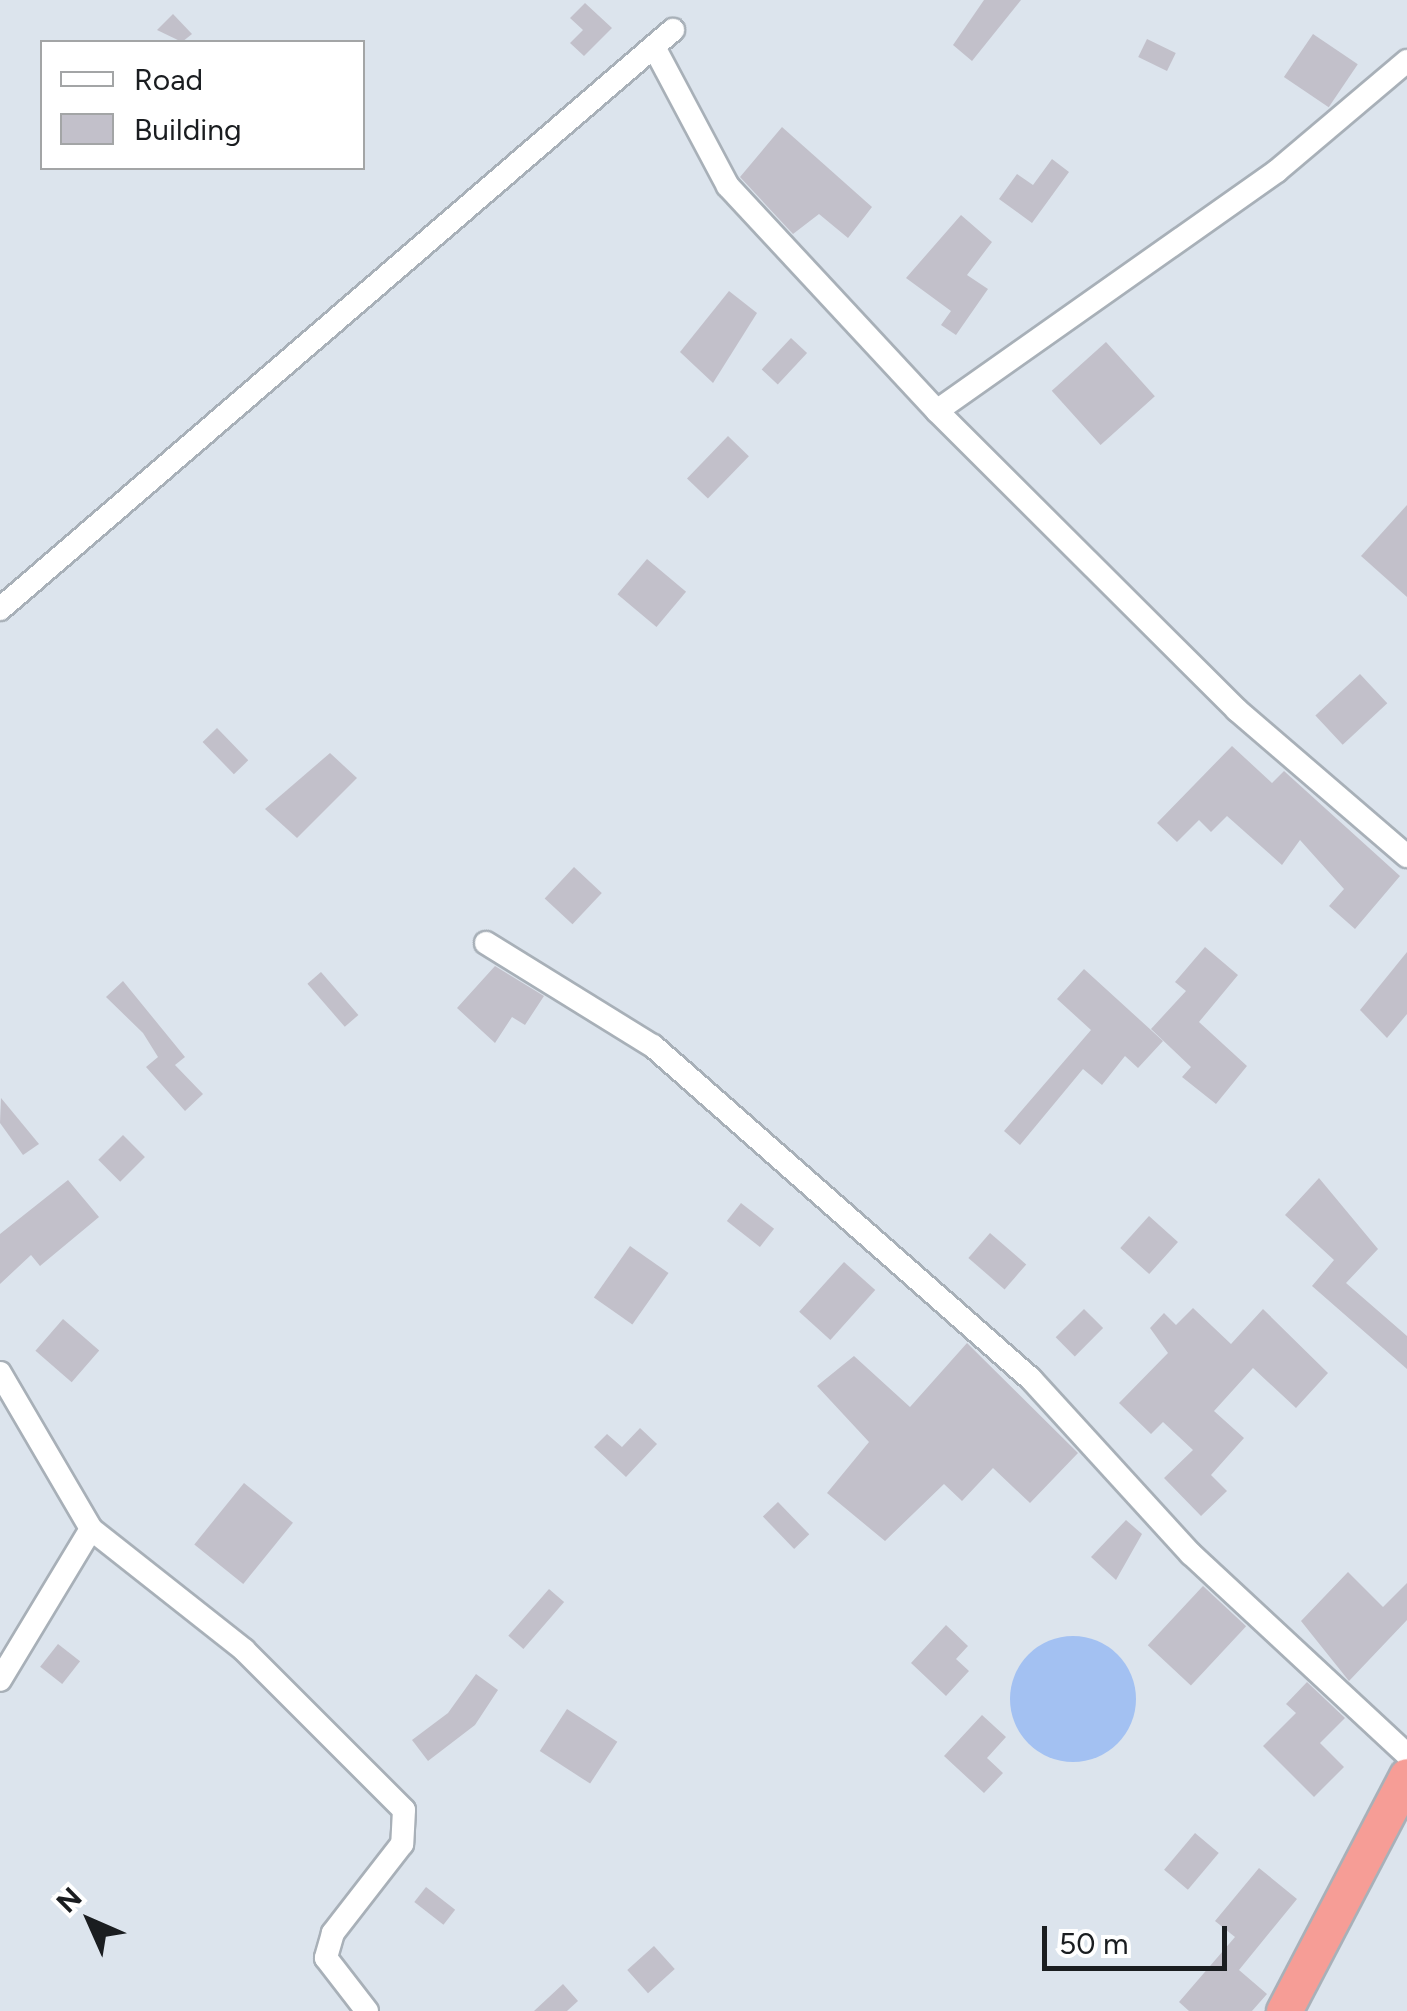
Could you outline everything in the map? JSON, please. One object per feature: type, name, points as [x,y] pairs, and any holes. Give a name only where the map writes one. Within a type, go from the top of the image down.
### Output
[{"type":"highway","points":[[1284,2011],[1407,1776]]},
{"type":"street","points":[[0,608],[673,30]]},
{"type":"street","points":[[654,47],[728,186],[937,411],[1238,710],[1407,856]]},
{"type":"street","points":[[937,411],[1277,171],[1407,61]]},
{"type":"street","points":[[486,943],[653,1046],[1031,1379],[1190,1554],[1407,1755]]},
{"type":"street","points":[[0,1373],[92,1529],[244,1650],[404,1810],[402,1844],[333,1933],[326,1958],[366,2011]]},
{"type":"street","points":[[0,1680],[92,1529]]},
{"type":"water","points":[[1073,1636],[1097,1641],[1118,1654],[1131,1675],[1136,1699],[1131,1723],[1118,1744],[1097,1757],[1073,1762],[1049,1757],[1028,1744],[1015,1723],[1010,1699],[1015,1675],[1028,1654],[1049,1641]]},
{"type":"building","points":[[984,0],[1021,0],[972,61],[953,45]]},
{"type":"building","points":[[585,3],[612,28],[584,56],[570,43],[583,30],[570,18]]},
{"type":"building","points":[[173,14],[192,34],[178,40],[157,30]]},
{"type":"building","points":[[1313,34],[1358,64],[1329,107],[1284,77]]},
{"type":"building","points":[[1147,39],[1176,53],[1167,71],[1138,57]]},
{"type":"building","points":[[782,127],[872,207],[848,238],[819,214],[793,234],[740,177]]},
{"type":"building","points":[[1052,159],[1069,172],[1032,223],[999,199],[1017,174],[1033,185]]},
{"type":"building","points":[[961,215],[992,242],[967,275],[988,289],[956,335],[941,325],[951,311],[906,278]]},
{"type":"building","points":[[729,291],[757,313],[713,383],[680,352]]},
{"type":"building","points":[[791,338],[807,353],[778,384],[762,369]]},
{"type":"building","points":[[1106,342],[1155,396],[1101,445],[1052,391]]},
{"type":"building","points":[[728,436],[749,456],[708,499],[687,478]]},
{"type":"building","points":[[1407,505],[1407,597],[1361,556]]},
{"type":"building","points":[[647,559],[686,592],[657,627],[617,594]]},
{"type":"building","points":[[1360,674],[1387,703],[1343,745],[1315,716]]},
{"type":"building","points":[[217,728],[248,760],[234,774],[203,742]]},
{"type":"building","points":[[1232,746],[1272,783],[1284,771],[1400,876],[1355,929],[1329,906],[1344,889],[1300,840],[1282,865],[1227,816],[1211,832],[1199,820],[1177,842],[1157,823]]},
{"type":"building","points":[[330,753],[357,778],[297,838],[265,809]]},
{"type":"building","points":[[574,867],[602,893],[572,924],[545,898]]},
{"type":"building","points":[[1205,947],[1238,975],[1199,1022],[1247,1066],[1216,1104],[1182,1077],[1191,1067],[1151,1029],[1186,991],[1175,982]]},
{"type":"building","points":[[1407,952],[1407,1014],[1387,1038],[1360,1010]]},
{"type":"building","points":[[495,966],[544,996],[525,1025],[512,1017],[495,1043],[457,1008]]},
{"type":"building","points":[[1084,969],[1163,1041],[1138,1068],[1125,1056],[1102,1085],[1083,1069],[1020,1145],[1004,1131],[1091,1030],[1057,999]]},
{"type":"building","points":[[321,972],[358,1015],[345,1027],[307,984]]},
{"type":"building","points":[[123,981],[185,1057],[175,1065],[203,1094],[185,1111],[146,1067],[158,1057],[143,1033],[106,997]]},
{"type":"building","points":[[1,1098],[39,1144],[23,1155],[0,1123]]},
{"type":"building","points":[[123,1135],[145,1157],[120,1182],[98,1160]]},
{"type":"building","points":[[1319,1178],[1378,1249],[1346,1283],[1407,1336],[1407,1369],[1312,1286],[1334,1260],[1285,1215]]},
{"type":"building","points":[[68,1180],[99,1217],[40,1266],[31,1255],[0,1284],[0,1234]]},
{"type":"building","points":[[741,1203],[774,1229],[760,1247],[727,1221]]},
{"type":"building","points":[[1149,1216],[1178,1242],[1149,1274],[1120,1248]]},
{"type":"building","points":[[990,1233],[1026,1264],[1005,1289],[968,1258]]},
{"type":"building","points":[[630,1246],[669,1273],[632,1325],[594,1298]]},
{"type":"building","points":[[844,1262],[875,1290],[830,1340],[799,1312]]},
{"type":"building","points":[[1193,1308],[1231,1344],[1263,1309],[1328,1373],[1296,1408],[1253,1368],[1214,1411],[1244,1438],[1211,1475],[1227,1491],[1201,1516],[1164,1478],[1193,1450],[1163,1422],[1151,1434],[1119,1403],[1168,1353],[1150,1328],[1164,1313],[1176,1325]]},
{"type":"building","points":[[1084,1309],[1103,1328],[1075,1356],[1056,1337]]},
{"type":"building","points":[[63,1319],[99,1350],[72,1382],[35,1351]]},
{"type":"building","points":[[967,1343],[1078,1453],[1030,1503],[993,1468],[962,1501],[944,1484],[885,1541],[827,1493],[869,1442],[817,1386],[854,1356],[910,1407]]},
{"type":"building","points":[[640,1428],[657,1444],[626,1477],[594,1447],[607,1434],[622,1447]]},
{"type":"building","points":[[244,1483],[293,1523],[243,1584],[194,1544]]},
{"type":"building","points":[[778,1502],[809,1534],[794,1549],[763,1517]]},
{"type":"building","points":[[1126,1520],[1142,1534],[1116,1580],[1091,1557]]},
{"type":"building","points":[[1348,1572],[1383,1607],[1407,1583],[1407,1620],[1349,1681],[1301,1621]]},
{"type":"building","points":[[1203,1586],[1246,1626],[1191,1685],[1148,1645]]},
{"type":"building","points":[[549,1589],[564,1602],[523,1649],[508,1636]]},
{"type":"building","points":[[946,1625],[968,1646],[956,1659],[969,1671],[946,1696],[911,1663]]},
{"type":"building","points":[[58,1644],[80,1661],[62,1684],[40,1667]]},
{"type":"building","points":[[476,1674],[498,1690],[475,1725],[428,1761],[412,1740],[448,1713]]},
{"type":"building","points":[[1307,1682],[1345,1718],[1320,1743],[1344,1767],[1314,1797],[1263,1746],[1296,1713],[1286,1704]]},
{"type":"building","points":[[567,1709],[617,1742],[590,1784],[540,1751]]},
{"type":"building","points":[[982,1715],[1006,1737],[987,1758],[1003,1773],[984,1793],[944,1756]]},
{"type":"building","points":[[1195,1833],[1219,1853],[1188,1890],[1164,1870]]},
{"type":"building","points":[[1259,1868],[1297,1899],[1239,1970],[1267,1994],[1252,2011],[1189,2011],[1179,2002],[1235,1937],[1215,1921]]},
{"type":"building","points":[[426,1887],[455,1910],[443,1925],[414,1902]]},
{"type":"building","points":[[654,1946],[675,1969],[648,1993],[627,1970]]},
{"type":"building","points":[[563,1984],[578,2001],[567,2011],[534,2011]]}]
